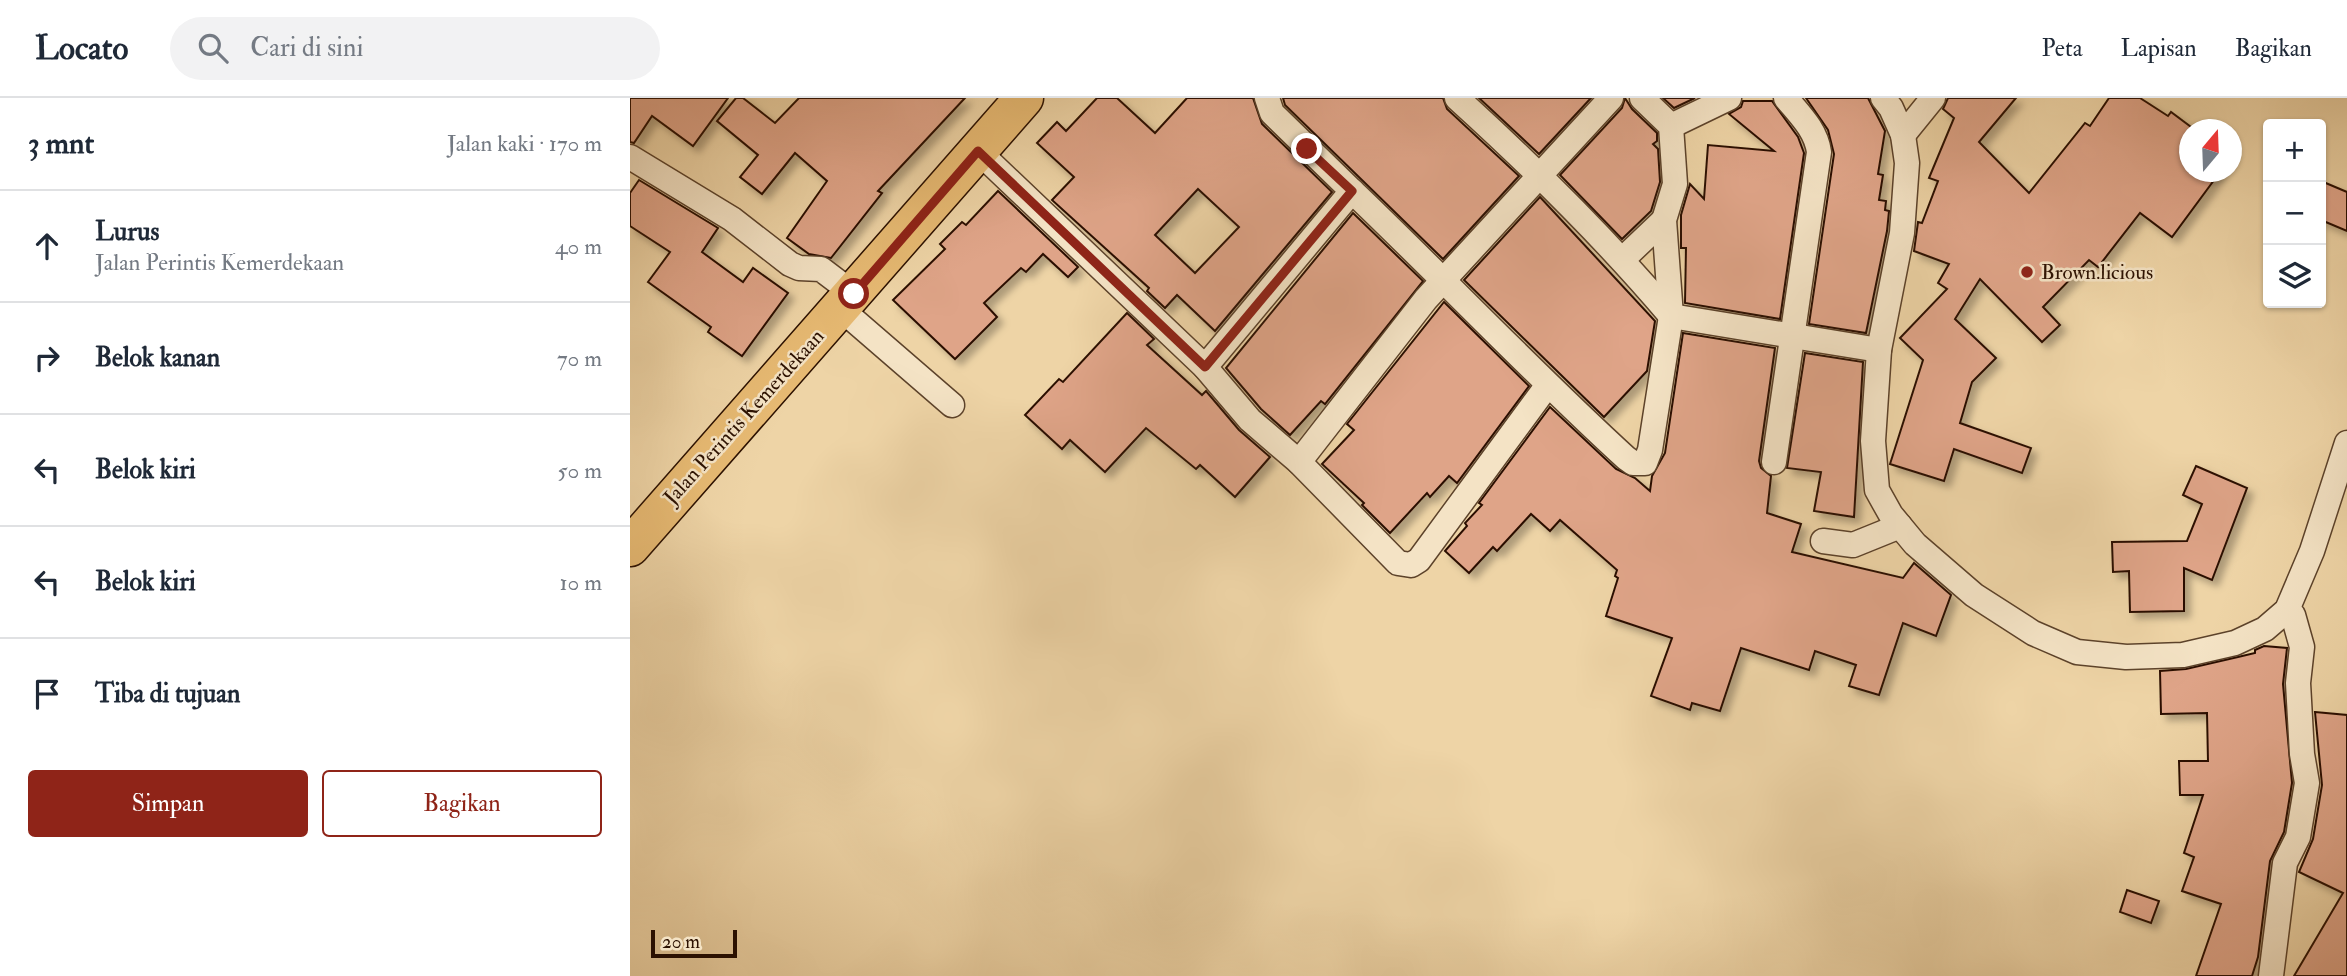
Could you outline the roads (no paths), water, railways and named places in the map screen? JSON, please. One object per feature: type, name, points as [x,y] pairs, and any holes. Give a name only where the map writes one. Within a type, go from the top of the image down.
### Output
[{"type":"main road","name":"Jalan Perintis Kemerdekaan","points":[[630,547],[1024,98]]},
{"type":"street","points":[[1267,98],[1272,113],[1444,279],[1547,386],[1626,458],[1633,463],[1645,463],[1650,450],[1671,316],[1664,220],[1675,184],[1671,126],[1642,98]]},
{"type":"street","points":[[1457,98],[1542,176],[1623,260],[1671,316],[1795,334],[1879,351]]},
{"type":"street","points":[[1299,462],[1444,279],[1542,176],[1611,98]]},
{"type":"street","points":[[1671,126],[1730,98]]},
{"type":"street","points":[[1774,462],[1795,334],[1819,152],[1818,141],[1811,128],[1786,98]]},
{"type":"street","points":[[1882,98],[1891,108],[1903,135],[1907,163],[1902,233],[1879,351],[1874,441],[1877,490],[1915,544],[1974,595],[2034,633],[2077,652],[2126,657],[2183,655],[2235,643],[2265,629],[2287,610],[2312,551],[2347,443]]},
{"type":"street","points":[[1903,135],[1933,98]]},
{"type":"street","points":[[978,151],[1205,367],[1250,420],[1299,462],[1398,563],[1411,565],[1419,560],[1547,386]]},
{"type":"street","points":[[630,157],[732,219],[790,264],[799,268],[824,271],[847,301],[952,405]]},
{"type":"street","points":[[1205,367],[1352,191]]},
{"type":"street","points":[[1623,260],[1664,220]]},
{"type":"street","points":[[1822,541],[1853,545],[1900,526]]},
{"type":"street","points":[[2271,976],[2285,863],[2298,837],[2307,783],[2302,754],[2298,683],[2302,648],[2293,615],[2287,610]]},
{"type":"place","name":"Brown.licious","points":[[2027,272]]}]
